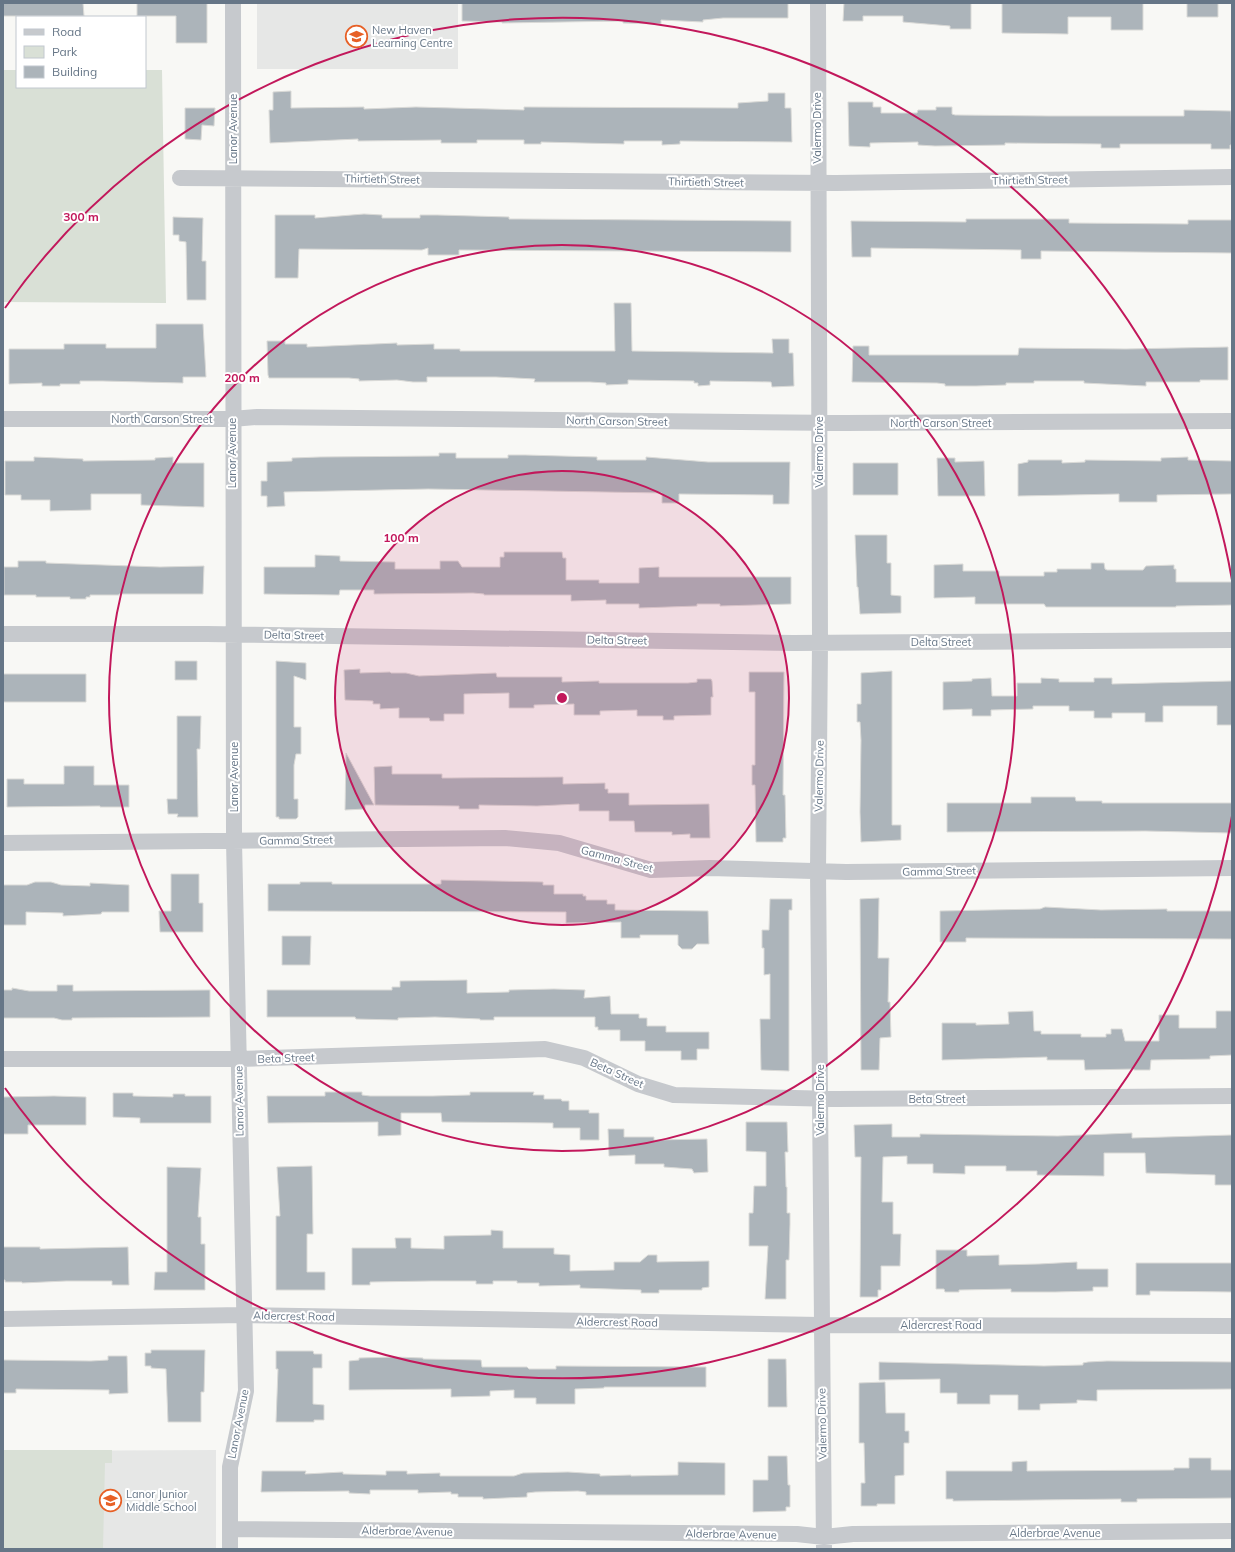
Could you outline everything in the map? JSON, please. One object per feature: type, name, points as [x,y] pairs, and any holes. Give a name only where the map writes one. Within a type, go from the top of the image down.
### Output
[{"type":"street","name":"Lanor Avenue","points":[[230,1549],[230,1467],[246,1391],[243,1315],[234,841],[232,419],[234,178],[233,3]]},
{"type":"street","name":"Valermo Drive","points":[[818,3],[818,423],[820,642],[818,871],[824,1543]]},
{"type":"street","name":"Thirtieth Street","points":[[180,178],[818,182],[1232,177]]},
{"type":"street","name":"North Carson Street","points":[[3,419],[232,419],[257,417],[818,423],[1232,421]]},
{"type":"street","name":"Delta Street","points":[[3,634],[820,642],[1232,640]]},
{"type":"street","name":"Gamma Street","points":[[3,843],[505,838],[559,843],[651,870],[710,868],[818,871],[1232,868]]},
{"type":"street","name":"Beta Street","points":[[3,1059],[238,1059],[546,1049],[584,1058],[638,1084],[674,1095],[820,1099],[1232,1096]]},
{"type":"street","name":"Aldercrest Road","points":[[3,1319],[243,1315],[821,1325],[1232,1326]]},
{"type":"street","name":"Alderbrae Avenue","points":[[230,1529],[774,1534],[824,1543],[853,1534],[1232,1531]]},
{"type":"shaded area","name":"New Haven Learning Centre","points":[[257,3],[458,3],[458,69],[257,69]]},
{"type":"shaded area","name":"Lanor Junior Middle School","points":[[216,1450],[216,1549],[3,1549],[3,1451]]},
{"type":"green space","points":[[3,70],[16,70],[16,88],[146,88],[146,70],[162,70],[166,303],[3,302]]},
{"type":"green space","points":[[3,1450],[112,1450],[112,1463],[105,1463],[103,1549],[3,1549]]},
{"type":"building","points":[[3,3],[83,3],[84,16],[3,16]]},
{"type":"building","points":[[137,3],[207,3],[207,43],[176,43],[176,16],[137,16]]},
{"type":"building","points":[[462,3],[788,3],[788,18],[723,18],[703,20],[703,22],[661,20],[661,24],[623,23],[623,21],[502,23],[462,21]]},
{"type":"building","points":[[844,3],[971,3],[971,29],[950,29],[950,26],[903,22],[903,16],[863,16],[863,21],[843,21]]},
{"type":"building","points":[[1002,3],[1143,3],[1143,30],[1111,30],[1111,17],[1068,17],[1068,34],[1002,33]]},
{"type":"building","points":[[1187,3],[1218,3],[1218,17],[1187,17]]},
{"type":"building","points":[[291,91],[291,108],[364,107],[364,109],[416,107],[524,110],[524,107],[738,108],[738,103],[768,101],[768,93],[785,93],[785,108],[791,108],[792,142],[680,141],[680,144],[662,145],[662,141],[624,141],[624,144],[541,142],[541,144],[524,144],[524,140],[477,140],[477,143],[441,143],[441,140],[358,141],[358,139],[270,143],[269,110],[273,110],[273,92]]},
{"type":"building","points":[[848,102],[873,102],[873,107],[881,107],[881,113],[917,113],[918,110],[936,110],[936,107],[952,107],[952,114],[955,115],[1184,116],[1184,110],[1231,111],[1232,145],[1230,145],[1230,149],[1211,149],[1211,144],[1120,144],[1120,148],[1101,148],[1101,144],[1005,143],[1005,145],[935,146],[918,145],[918,142],[870,143],[870,147],[849,146]]},
{"type":"building","points":[[185,108],[215,108],[214,126],[202,125],[201,140],[185,139]]},
{"type":"building","points":[[364,214],[382,215],[382,218],[420,218],[420,215],[437,215],[509,217],[509,219],[791,221],[791,252],[459,250],[459,255],[428,255],[428,248],[422,250],[299,249],[298,278],[275,278],[275,215],[315,215],[315,218]]},
{"type":"building","points":[[173,217],[203,218],[202,261],[206,261],[206,300],[187,300],[186,242],[179,241],[179,235],[173,235]]},
{"type":"building","points":[[966,219],[1069,219],[1069,223],[1188,224],[1188,220],[1232,220],[1232,253],[1041,251],[1041,259],[1021,259],[1021,250],[871,248],[871,257],[852,257],[851,221],[966,222]]},
{"type":"building","points":[[614,303],[631,303],[632,351],[773,353],[772,339],[789,339],[789,353],[793,353],[794,386],[772,387],[771,382],[710,381],[710,385],[698,386],[698,383],[694,383],[694,381],[628,380],[628,384],[606,385],[606,383],[590,382],[534,382],[535,379],[496,377],[427,377],[427,382],[397,380],[359,381],[359,379],[349,378],[269,378],[268,375],[267,341],[285,341],[285,344],[307,344],[307,347],[397,343],[397,345],[434,344],[434,349],[460,349],[460,351],[615,351]]},
{"type":"building","points":[[156,324],[203,324],[206,377],[183,377],[183,383],[80,381],[80,384],[60,384],[60,386],[42,386],[42,383],[9,384],[9,349],[64,349],[64,344],[106,344],[106,348],[156,348]]},
{"type":"building","points":[[853,346],[869,346],[869,355],[1018,355],[1019,348],[1126,349],[1228,347],[1228,380],[1200,380],[1200,382],[1146,382],[1146,386],[1084,383],[1084,381],[1034,381],[1034,383],[1006,383],[1006,385],[976,386],[945,386],[945,384],[937,383],[852,382]]},
{"type":"building","points":[[439,453],[456,453],[456,458],[508,458],[508,455],[525,455],[597,457],[597,460],[646,460],[646,457],[708,462],[790,462],[789,504],[773,504],[773,495],[679,494],[679,503],[662,503],[662,493],[428,489],[284,492],[285,506],[267,507],[267,496],[261,496],[261,481],[267,481],[267,462],[292,461],[292,458],[320,457],[439,456]]},
{"type":"building","points":[[34,457],[83,459],[83,461],[155,460],[155,458],[173,457],[173,463],[204,463],[204,507],[141,505],[141,494],[91,494],[91,510],[50,511],[50,500],[21,500],[21,495],[5,495],[5,461],[34,461]]},
{"type":"building","points":[[1188,457],[1188,460],[1232,461],[1232,494],[1157,495],[1157,502],[1119,502],[1119,494],[1018,496],[1018,464],[1028,462],[1028,460],[1062,460],[1062,463],[1085,462],[1085,460],[1161,461],[1161,458]]},
{"type":"building","points":[[937,458],[955,458],[955,462],[984,461],[985,496],[938,496]]},
{"type":"building","points":[[853,463],[898,463],[898,495],[853,495]]},
{"type":"building","points":[[855,535],[887,535],[887,563],[891,563],[891,595],[901,596],[901,613],[860,614],[857,587]]},
{"type":"building","points":[[504,552],[562,552],[563,558],[566,558],[566,580],[599,580],[599,583],[639,583],[639,568],[659,567],[659,577],[791,577],[791,604],[720,606],[720,604],[697,604],[697,606],[639,608],[639,604],[606,604],[606,600],[571,601],[571,595],[484,595],[473,593],[374,594],[374,590],[340,590],[339,595],[264,594],[264,567],[315,567],[315,555],[340,556],[340,561],[395,562],[395,569],[440,569],[440,561],[458,561],[462,567],[500,567],[500,557],[504,557]]},
{"type":"building","points":[[18,561],[160,567],[204,566],[203,594],[90,595],[90,597],[86,597],[86,599],[70,599],[70,597],[36,597],[36,595],[4,595],[4,567],[18,567]]},
{"type":"building","points":[[1091,563],[1104,563],[1105,569],[1107,570],[1143,570],[1146,566],[1174,565],[1174,569],[1176,569],[1176,582],[1232,582],[1232,605],[1176,607],[1046,607],[1044,604],[975,604],[975,597],[934,598],[934,565],[963,564],[963,571],[999,571],[999,576],[1044,576],[1044,572],[1057,572],[1057,569],[1091,569]]},
{"type":"building","points":[[175,661],[197,661],[197,680],[175,680]]},
{"type":"building","points":[[276,661],[306,663],[306,680],[294,676],[294,727],[301,727],[301,754],[296,754],[294,765],[294,799],[298,799],[298,817],[296,819],[279,819],[279,817],[276,817]]},
{"type":"building","points":[[360,669],[360,673],[390,672],[419,676],[496,673],[497,677],[562,677],[562,682],[599,681],[599,683],[688,683],[697,682],[697,679],[711,679],[713,697],[711,697],[711,715],[674,716],[674,720],[663,720],[663,716],[637,716],[637,710],[600,711],[600,715],[574,715],[574,704],[534,705],[534,708],[509,708],[509,693],[464,694],[464,714],[444,714],[444,721],[430,721],[429,718],[399,718],[399,708],[380,709],[380,704],[373,704],[373,701],[345,700],[344,670]]},
{"type":"building","points":[[892,671],[892,825],[901,825],[901,840],[861,842],[861,740],[860,722],[857,722],[857,704],[861,704],[861,673]]},
{"type":"building","points":[[749,672],[784,672],[783,795],[785,795],[786,838],[783,838],[783,842],[756,842],[755,785],[752,785],[752,765],[755,765],[755,692],[749,692]]},
{"type":"building","points":[[3,674],[86,674],[86,702],[3,702]]},
{"type":"building","points":[[991,678],[992,696],[1017,696],[1017,683],[1041,683],[1041,678],[1059,679],[1059,682],[1094,682],[1094,678],[1112,678],[1112,684],[1232,681],[1232,725],[1217,725],[1217,706],[1163,706],[1163,722],[1145,722],[1145,713],[1112,713],[1112,718],[1094,718],[1094,711],[1069,711],[1069,706],[1033,706],[1033,709],[991,710],[991,716],[972,716],[972,709],[943,710],[943,682],[972,681],[972,679]]},
{"type":"building","points":[[177,716],[201,716],[200,749],[197,749],[198,817],[177,817],[178,814],[168,814],[167,799],[177,799]]},
{"type":"building","points":[[346,753],[374,805],[365,805],[365,809],[345,810]]},
{"type":"building","points":[[64,766],[94,766],[94,785],[129,785],[129,807],[7,807],[7,779],[24,779],[24,784],[64,784]]},
{"type":"building","points":[[392,766],[392,774],[442,774],[442,778],[563,777],[563,784],[605,783],[605,789],[608,789],[608,793],[629,793],[629,805],[709,804],[710,838],[690,838],[690,834],[672,835],[672,832],[635,832],[634,821],[609,821],[609,811],[579,811],[579,804],[537,806],[479,805],[479,809],[459,809],[459,806],[375,805],[374,767]]},
{"type":"building","points":[[1031,797],[1075,797],[1076,801],[1102,801],[1102,803],[1232,803],[1232,833],[1146,831],[947,832],[947,803],[1031,803]]},
{"type":"building","points":[[171,874],[199,874],[199,903],[203,903],[203,932],[160,932],[159,911],[171,911]]},
{"type":"building","points":[[441,880],[543,882],[543,885],[554,885],[554,894],[583,894],[583,896],[586,896],[586,900],[607,900],[607,904],[615,904],[615,910],[708,911],[709,944],[697,944],[692,949],[682,949],[678,945],[678,935],[640,935],[640,938],[621,938],[621,922],[566,923],[566,912],[268,911],[268,884],[332,882],[332,884],[441,884]]},
{"type":"building","points":[[35,882],[90,886],[90,883],[129,885],[129,912],[102,912],[101,914],[63,916],[63,913],[26,912],[26,925],[3,925],[3,885],[27,885]]},
{"type":"building","points":[[879,898],[878,958],[889,958],[888,1002],[890,1002],[891,1037],[880,1038],[879,1070],[861,1070],[860,899]]},
{"type":"building","points":[[770,899],[792,899],[792,910],[789,910],[789,1071],[761,1070],[760,1019],[770,1019],[770,974],[764,975],[762,930],[769,930]]},
{"type":"building","points":[[1045,907],[1101,910],[1167,909],[1167,911],[1232,911],[1232,939],[966,938],[966,942],[940,942],[940,911],[1040,909]]},
{"type":"building","points":[[282,936],[311,936],[310,965],[282,965]]},
{"type":"building","points":[[467,980],[467,993],[554,989],[585,990],[584,998],[610,996],[611,1014],[639,1014],[639,1018],[647,1018],[647,1026],[666,1026],[666,1032],[709,1032],[709,1049],[697,1049],[697,1060],[681,1060],[681,1051],[645,1051],[645,1041],[620,1041],[620,1030],[598,1030],[598,1027],[595,1027],[595,1017],[494,1017],[494,1020],[480,1020],[435,1017],[398,1018],[398,1020],[356,1019],[355,1017],[267,1017],[267,990],[392,990],[392,987],[400,987],[400,981]]},
{"type":"building","points":[[57,985],[73,985],[73,991],[210,990],[210,1017],[72,1018],[72,1020],[54,1018],[3,1018],[3,990],[12,990],[12,988],[29,991],[57,991]]},
{"type":"building","points":[[1033,1011],[1034,1031],[1041,1031],[1041,1034],[1081,1034],[1081,1037],[1106,1037],[1106,1034],[1111,1034],[1111,1029],[1122,1029],[1125,1041],[1159,1041],[1159,1015],[1179,1015],[1179,1028],[1216,1028],[1216,1011],[1232,1011],[1232,1055],[1210,1056],[1210,1059],[1151,1060],[1150,1070],[1085,1070],[1084,1060],[1047,1060],[1047,1057],[942,1060],[942,1023],[976,1023],[976,1025],[1009,1024],[1008,1012]]},
{"type":"building","points":[[325,1092],[362,1092],[362,1095],[370,1096],[433,1096],[470,1095],[470,1092],[534,1092],[533,1095],[544,1095],[544,1099],[561,1099],[562,1101],[569,1101],[569,1110],[589,1110],[589,1113],[599,1113],[599,1140],[580,1140],[580,1128],[553,1128],[553,1123],[442,1122],[441,1113],[401,1113],[401,1135],[378,1136],[378,1122],[268,1123],[267,1096],[325,1096]]},
{"type":"building","points":[[113,1093],[133,1093],[133,1096],[173,1097],[173,1094],[185,1094],[185,1096],[211,1096],[211,1123],[140,1123],[140,1118],[113,1117]]},
{"type":"building","points":[[3,1097],[86,1097],[86,1125],[28,1125],[28,1134],[3,1134]]},
{"type":"building","points":[[746,1122],[787,1122],[788,1152],[785,1152],[786,1187],[787,1213],[790,1213],[790,1224],[789,1260],[786,1260],[786,1299],[765,1299],[768,1246],[749,1246],[749,1213],[753,1213],[754,1186],[766,1186],[766,1152],[746,1151]]},
{"type":"building","points":[[892,1124],[892,1137],[920,1137],[920,1134],[1058,1136],[1132,1133],[1132,1138],[1232,1135],[1232,1185],[1215,1185],[1215,1175],[1146,1173],[1145,1153],[1104,1153],[1104,1176],[1037,1175],[1037,1171],[1006,1171],[1006,1166],[965,1166],[965,1174],[933,1173],[933,1164],[907,1164],[907,1156],[883,1157],[882,1202],[893,1202],[893,1234],[901,1234],[900,1266],[881,1266],[881,1290],[878,1290],[878,1297],[860,1297],[861,1157],[855,1157],[854,1125]]},
{"type":"building","points":[[608,1129],[624,1129],[624,1137],[654,1137],[654,1140],[707,1139],[708,1172],[694,1173],[692,1169],[664,1167],[664,1164],[635,1164],[635,1155],[609,1156]]},
{"type":"building","points":[[312,1166],[313,1234],[307,1234],[307,1272],[325,1272],[325,1290],[276,1290],[276,1216],[280,1216],[277,1167]]},
{"type":"building","points":[[167,1167],[201,1168],[198,1217],[201,1217],[201,1244],[205,1244],[205,1290],[154,1290],[155,1272],[167,1272]]},
{"type":"building","points":[[491,1230],[503,1231],[503,1248],[554,1248],[554,1254],[570,1255],[570,1271],[614,1270],[614,1262],[640,1262],[648,1255],[657,1255],[657,1262],[709,1261],[709,1287],[702,1288],[702,1290],[659,1290],[659,1293],[641,1293],[641,1290],[580,1288],[580,1285],[539,1286],[539,1283],[517,1283],[517,1281],[493,1281],[493,1284],[476,1284],[476,1281],[370,1282],[370,1285],[352,1285],[352,1248],[396,1248],[395,1238],[411,1238],[411,1248],[444,1249],[444,1236],[491,1235]]},
{"type":"building","points":[[3,1247],[40,1247],[40,1249],[128,1247],[129,1285],[112,1285],[112,1281],[5,1282],[5,1280],[3,1280]]},
{"type":"building","points":[[936,1250],[967,1250],[967,1256],[999,1255],[999,1265],[1077,1262],[1077,1269],[1108,1269],[1108,1287],[1093,1287],[1093,1291],[1011,1292],[1011,1289],[959,1290],[959,1292],[945,1292],[944,1289],[936,1289]]},
{"type":"building","points":[[1136,1263],[1232,1263],[1232,1292],[1150,1291],[1150,1295],[1136,1295]]},
{"type":"building","points":[[151,1350],[205,1350],[204,1392],[201,1392],[201,1422],[168,1422],[166,1369],[145,1366],[145,1353],[151,1353]]},
{"type":"building","points":[[276,1351],[313,1351],[314,1354],[322,1354],[322,1368],[313,1368],[313,1404],[324,1405],[324,1420],[314,1420],[314,1422],[276,1422],[278,1369],[276,1369]]},
{"type":"building","points":[[108,1356],[127,1356],[128,1393],[109,1394],[109,1390],[16,1389],[16,1393],[3,1393],[3,1360],[91,1361],[108,1360]]},
{"type":"building","points":[[394,1357],[481,1360],[482,1367],[527,1367],[529,1369],[556,1369],[556,1366],[706,1367],[706,1387],[604,1387],[575,1389],[575,1404],[536,1404],[536,1398],[514,1398],[514,1390],[490,1391],[490,1396],[451,1397],[451,1389],[349,1390],[349,1361],[359,1360],[359,1358]]},
{"type":"building","points":[[768,1359],[786,1359],[787,1407],[768,1407]]},
{"type":"building","points":[[879,1362],[1044,1366],[1083,1365],[1083,1363],[1088,1362],[1232,1362],[1232,1389],[1097,1390],[1097,1401],[1077,1400],[1077,1403],[1040,1404],[1040,1410],[1018,1410],[1018,1395],[990,1395],[990,1404],[957,1404],[957,1393],[940,1393],[940,1379],[879,1380]]},
{"type":"building","points":[[885,1382],[886,1413],[905,1413],[905,1431],[909,1431],[909,1443],[904,1443],[904,1475],[895,1476],[895,1504],[861,1506],[861,1483],[865,1483],[864,1443],[859,1443],[859,1383]]},
{"type":"building","points":[[768,1456],[787,1456],[788,1485],[790,1485],[790,1507],[786,1507],[786,1511],[753,1512],[753,1480],[768,1480]]},
{"type":"building","points":[[1189,1458],[1211,1458],[1211,1470],[1232,1470],[1232,1498],[1137,1499],[1137,1502],[1121,1502],[1121,1499],[953,1501],[953,1499],[946,1499],[946,1471],[1012,1471],[1012,1462],[1027,1461],[1027,1471],[1174,1470],[1174,1468],[1189,1468]]},
{"type":"building","points":[[678,1462],[725,1463],[725,1495],[586,1495],[586,1492],[578,1491],[535,1492],[527,1493],[527,1497],[483,1499],[483,1497],[458,1497],[458,1494],[451,1494],[451,1492],[418,1493],[418,1490],[370,1490],[370,1494],[349,1493],[349,1491],[261,1492],[262,1471],[306,1471],[305,1474],[343,1472],[343,1474],[386,1475],[386,1471],[407,1471],[407,1474],[440,1473],[440,1476],[514,1476],[523,1473],[568,1472],[600,1474],[600,1476],[678,1475]]},
{"type":"place","name":"New Haven Learning Centre","points":[[357,36]]},
{"type":"place","name":"Lanor Junior Middle School","points":[[110,1500]]}]
